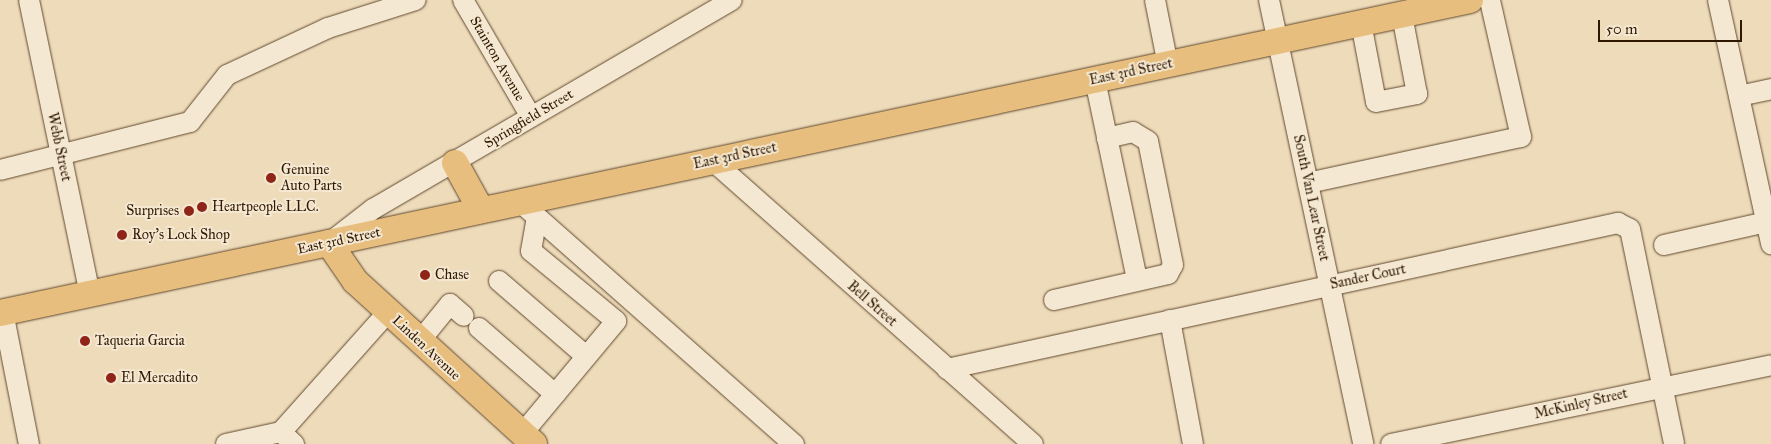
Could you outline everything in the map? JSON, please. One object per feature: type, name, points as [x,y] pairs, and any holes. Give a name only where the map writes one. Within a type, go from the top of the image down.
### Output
[{"type":"main road","name":"East 3rd Street","points":[[2,313],[481,210],[528,210],[713,161],[1470,0]]},
{"type":"main road","points":[[455,163],[481,210]]},
{"type":"main road","name":"Linden Avenue","points":[[329,243],[355,281],[419,342],[528,439]]},
{"type":"street","name":"Webb Street","points":[[29,0],[90,294]]},
{"type":"street","points":[[0,170],[190,122],[227,75],[328,28],[416,0]]},
{"type":"street","name":"Stainton Avenue","points":[[463,0],[531,117]]},
{"type":"street","name":"Springfield Street","points":[[329,243],[373,209],[455,163],[732,0]]},
{"type":"street","points":[[1154,0],[1168,64]]},
{"type":"street","name":"South Van Lear Street","points":[[1269,0],[1363,444]]},
{"type":"street","points":[[1308,182],[1521,137],[1490,0]]},
{"type":"street","points":[[1718,0],[1771,244]]},
{"type":"street","points":[[1361,23],[1376,102],[1417,94],[1402,14]]},
{"type":"street","points":[[1095,80],[1137,280]]},
{"type":"street","points":[[1739,96],[1771,89]]},
{"type":"street","points":[[1054,300],[1168,274],[1174,254],[1148,142],[1133,132],[1107,138]]},
{"type":"street","name":"Bell Street","points":[[713,161],[1034,444]]},
{"type":"street","points":[[528,210],[532,251],[616,321],[555,394],[528,439]]},
{"type":"street","points":[[528,210],[794,444]]},
{"type":"street","points":[[1664,245],[1766,222]]},
{"type":"street","name":"Sander Court","points":[[947,369],[1330,285],[1625,224],[1630,229],[1674,444]]},
{"type":"street","points":[[498,281],[586,356]]},
{"type":"street","points":[[419,342],[450,304],[555,394]]},
{"type":"street","points":[[226,444],[288,438],[388,312]]},
{"type":"street","points":[[2,313],[29,444]]},
{"type":"street","points":[[1170,320],[1193,444]]},
{"type":"street","name":"McKinley Street","points":[[1391,444],[1771,365]]},
{"type":"place","name":"Genuine Auto Parts","points":[[271,178]]},
{"type":"place","name":"Heartpeople LLC.","points":[[202,207]]},
{"type":"place","name":"Surprises","points":[[189,211]]},
{"type":"place","name":"Roy's Lock Shop","points":[[122,235]]},
{"type":"place","name":"Chase","points":[[425,275]]},
{"type":"place","name":"Taqueria Garcia","points":[[85,341]]},
{"type":"place","name":"El Mercadito","points":[[111,378]]}]
